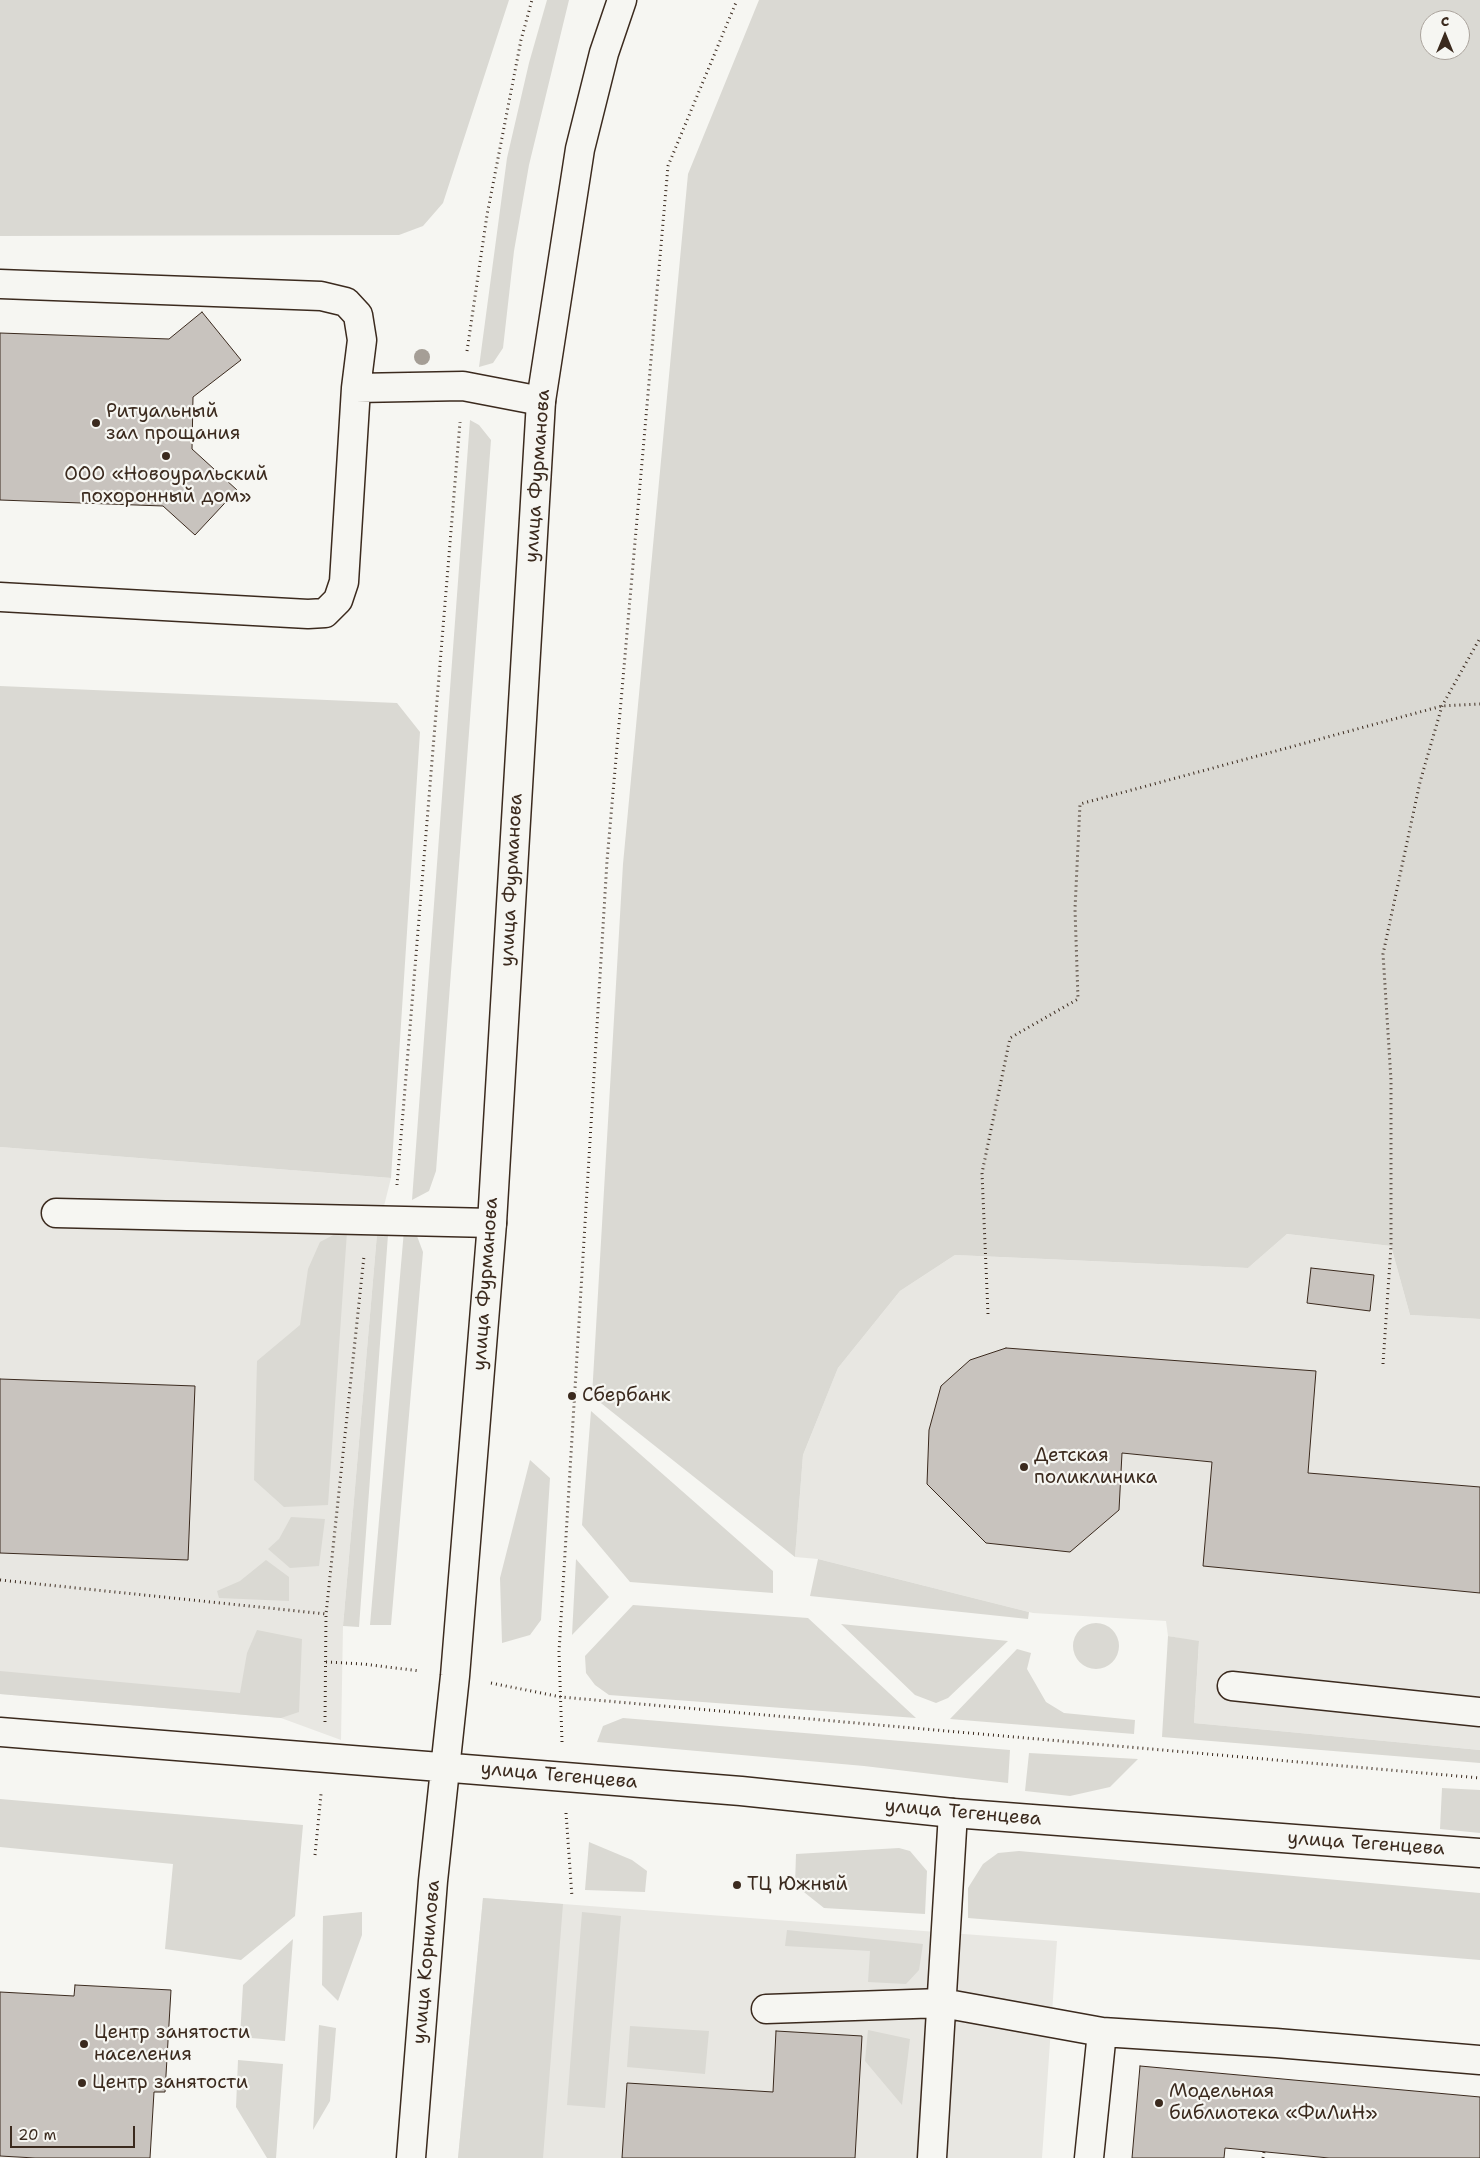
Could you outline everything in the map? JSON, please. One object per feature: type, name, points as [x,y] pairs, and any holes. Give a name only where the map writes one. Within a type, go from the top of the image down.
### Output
[{"type":"main road","name":"улица Фурманова","points":[[446,1766],[492,1222],[541,402],[580,149],[604,53],[622,0]]},
{"type":"main road","points":[[0,284],[321,296],[346,302],[358,315],[362,340],[356,388],[344,582],[338,600],[326,613],[308,614],[0,597]]},
{"type":"main road","points":[[356,388],[463,386],[541,402]]},
{"type":"main road","points":[[56,1214],[492,1222]]},
{"type":"main road","points":[[1232,1686],[1480,1712]]},
{"type":"main road","name":"улица Тегенцева","points":[[0,1732],[446,1766],[751,1792],[953,1813],[1480,1853]]},
{"type":"main road","name":"улица Корнилова","points":[[411,2158],[433,1881],[446,1766]]},
{"type":"main road","points":[[932,2158],[953,1813]]},
{"type":"main road","points":[[766,2009],[942,2003],[1102,2032],[1276,2043],[1480,2060]]},
{"type":"main road","points":[[1090,2158],[1102,2032]]},
{"type":"path","points":[[315,1855],[325,1757],[326,1614],[365,1246],[394,1220],[463,386],[472,304],[521,40],[532,0]]},
{"type":"path","points":[[737,0],[668,166],[607,861],[560,1642],[561,1697],[1480,1778]]},
{"type":"path","points":[[1383,1364],[1391,1246],[1391,1080],[1383,954],[1420,782],[1442,706],[1480,638]]},
{"type":"path","points":[[988,1314],[982,1172],[1010,1038],[1078,999],[1075,908],[1080,804],[1442,706],[1480,704]]},
{"type":"path","points":[[0,1580],[326,1614]]},
{"type":"path","points":[[326,1662],[363,1664]]},
{"type":"path","points":[[1263,2158],[1264,2152]]},
{"type":"shaded area","points":[[0,0],[509,0],[443,203],[423,226],[399,235],[0,236]]},
{"type":"shaded area","points":[[547,0],[569,0],[529,165],[514,251],[503,348],[493,363],[479,367],[507,158],[529,63]]},
{"type":"shaded area","points":[[759,0],[1480,0],[1480,1319],[1410,1315],[1391,1246],[1287,1234],[1248,1268],[955,1255],[900,1291],[838,1368],[803,1455],[795,1557],[592,1396],[623,864],[688,174]]},
{"type":"shaded area","points":[[470,420],[479,425],[491,440],[436,1171],[429,1191],[412,1200]]},
{"type":"shaded area","points":[[0,686],[397,703],[420,732],[391,1178],[0,1147]]},
{"type":"shaded area","points":[[0,1147],[391,1178],[377,1234],[343,1626],[341,1740],[281,1718],[0,1694]]},
{"type":"shaded area","points":[[404,1230],[417,1236],[423,1252],[391,1625],[370,1625]]},
{"type":"shaded area","points":[[339,1232],[347,1232],[328,1505],[284,1507],[254,1480],[257,1361],[300,1325],[308,1269],[320,1242]]},
{"type":"shaded area","points":[[377,1234],[388,1235],[359,1627],[343,1626]]},
{"type":"shaded area","points":[[1287,1234],[1391,1246],[1410,1315],[1480,1319],[1480,1750],[1194,1723],[1199,1642],[1168,1636],[1166,1621],[1033,1613],[818,1559],[795,1557],[803,1455],[838,1368],[900,1291],[955,1255],[1248,1268]]},
{"type":"shaded area","points":[[591,1411],[773,1571],[773,1593],[630,1582],[582,1525]]},
{"type":"shaded area","points":[[530,1460],[550,1478],[541,1620],[530,1635],[502,1643],[500,1578]]},
{"type":"shaded area","points":[[291,1517],[325,1519],[319,1566],[290,1568],[268,1549],[279,1539]]},
{"type":"shaded area","points":[[576,1559],[609,1597],[572,1635]]},
{"type":"shaded area","points":[[818,1559],[1029,1612],[1028,1619],[810,1596]]},
{"type":"shaded area","points":[[266,1560],[289,1577],[289,1601],[219,1598],[217,1591],[240,1581]]},
{"type":"shaded area","points":[[633,1605],[808,1618],[916,1718],[609,1695],[595,1685],[586,1673],[585,1656]]},
{"type":"shaded area","points":[[1101,1623],[1113,1629],[1118,1637],[1118,1655],[1113,1663],[1105,1668],[1091,1669],[1079,1663],[1074,1655],[1073,1641],[1079,1629],[1087,1624]]},
{"type":"shaded area","points":[[841,1624],[1008,1641],[948,1698],[936,1703],[915,1695]]},
{"type":"shaded area","points":[[257,1630],[302,1639],[299,1712],[281,1718],[0,1694],[0,1671],[240,1693],[247,1653]]},
{"type":"shaded area","points":[[1168,1636],[1199,1641],[1194,1723],[1480,1750],[1480,1763],[1162,1737]]},
{"type":"shaded area","points":[[1017,1649],[1031,1653],[1027,1669],[1046,1702],[1064,1713],[1135,1720],[1134,1734],[950,1719]]},
{"type":"shaded area","points":[[623,1718],[1010,1750],[1008,1783],[864,1766],[597,1742],[603,1726]]},
{"type":"shaded area","points":[[1029,1753],[1138,1759],[1110,1787],[1070,1796],[1025,1791]]},
{"type":"shaded area","points":[[1442,1788],[1480,1790],[1480,1833],[1440,1829]]},
{"type":"shaded area","points":[[0,1799],[303,1825],[295,1916],[241,1960],[165,1949],[173,1864],[0,1847]]},
{"type":"shaded area","points":[[589,1842],[632,1860],[647,1871],[645,1892],[585,1890]]},
{"type":"shaded area","points":[[899,1848],[910,1851],[927,1871],[925,1914],[824,1908],[795,1885],[796,1854]]},
{"type":"shaded area","points":[[1019,1851],[1480,1893],[1480,1960],[968,1918],[968,1888],[983,1864],[998,1853]]},
{"type":"shaded area","points":[[483,1898],[1057,1941],[1042,2158],[458,2158]]},
{"type":"shaded area","points":[[483,1898],[563,1904],[543,2158],[458,2158]]},
{"type":"shaded area","points":[[362,1912],[362,1935],[338,2001],[322,1985],[323,1916]]},
{"type":"shaded area","points":[[582,1912],[621,1916],[605,2108],[567,2105]]},
{"type":"shaded area","points":[[787,1930],[923,1944],[919,1970],[906,1984],[868,1982],[870,1951],[785,1946]]},
{"type":"shaded area","points":[[293,1939],[285,2041],[240,2037],[243,1985]]},
{"type":"shaded area","points":[[319,2025],[336,2028],[330,2101],[313,2130]]},
{"type":"shaded area","points":[[630,2026],[709,2031],[705,2074],[627,2067]]},
{"type":"shaded area","points":[[868,2030],[910,2039],[902,2105],[865,2061]]},
{"type":"shaded area","points":[[238,2060],[283,2064],[276,2158],[267,2158],[236,2107]]},
{"type":"building","name":"Ритуальный зал прощания","points":[[202,312],[241,360],[193,397],[192,449],[237,490],[195,535],[163,506],[0,500],[0,333],[169,339]]},
{"type":"building","points":[[1311,1268],[1374,1275],[1370,1311],[1307,1303]]},
{"type":"building","name":"Детская поликлиника","points":[[1006,1348],[1316,1371],[1308,1473],[1480,1487],[1480,1593],[1203,1566],[1212,1462],[1122,1453],[1119,1510],[1070,1552],[986,1543],[927,1484],[929,1430],[941,1386],[970,1360]]},
{"type":"building","points":[[0,1379],[195,1386],[188,1560],[0,1553]]},
{"type":"building","name":"Центр занятости населения","points":[[75,1985],[171,1990],[165,2092],[154,2092],[150,2158],[35,2158],[0,2156],[0,1992],[74,1996]]},
{"type":"building","points":[[776,2031],[862,2036],[855,2158],[622,2158],[627,2083],[773,2092]]},
{"type":"building","points":[[1140,2066],[1480,2097],[1480,2158],[1329,2158],[1225,2148],[1224,2158],[1132,2158]]},
{"type":"place","name":"Ритуальный зал прощания","points":[[96,423]]},
{"type":"place","name":"ООО «Новоуральский похоронный дом»","points":[[166,456]]},
{"type":"place","name":"Сбербанк","points":[[572,1396]]},
{"type":"place","name":"Детская поликлиника","points":[[1024,1467]]},
{"type":"place","name":"ТЦ Южный","points":[[737,1885]]},
{"type":"place","name":"Центр занятости населения","points":[[84,2044]]},
{"type":"place","name":"Центр занятости","points":[[82,2083]]},
{"type":"place","name":"Модельная библиотека «ФиЛиН»","points":[[1159,2103]]}]
